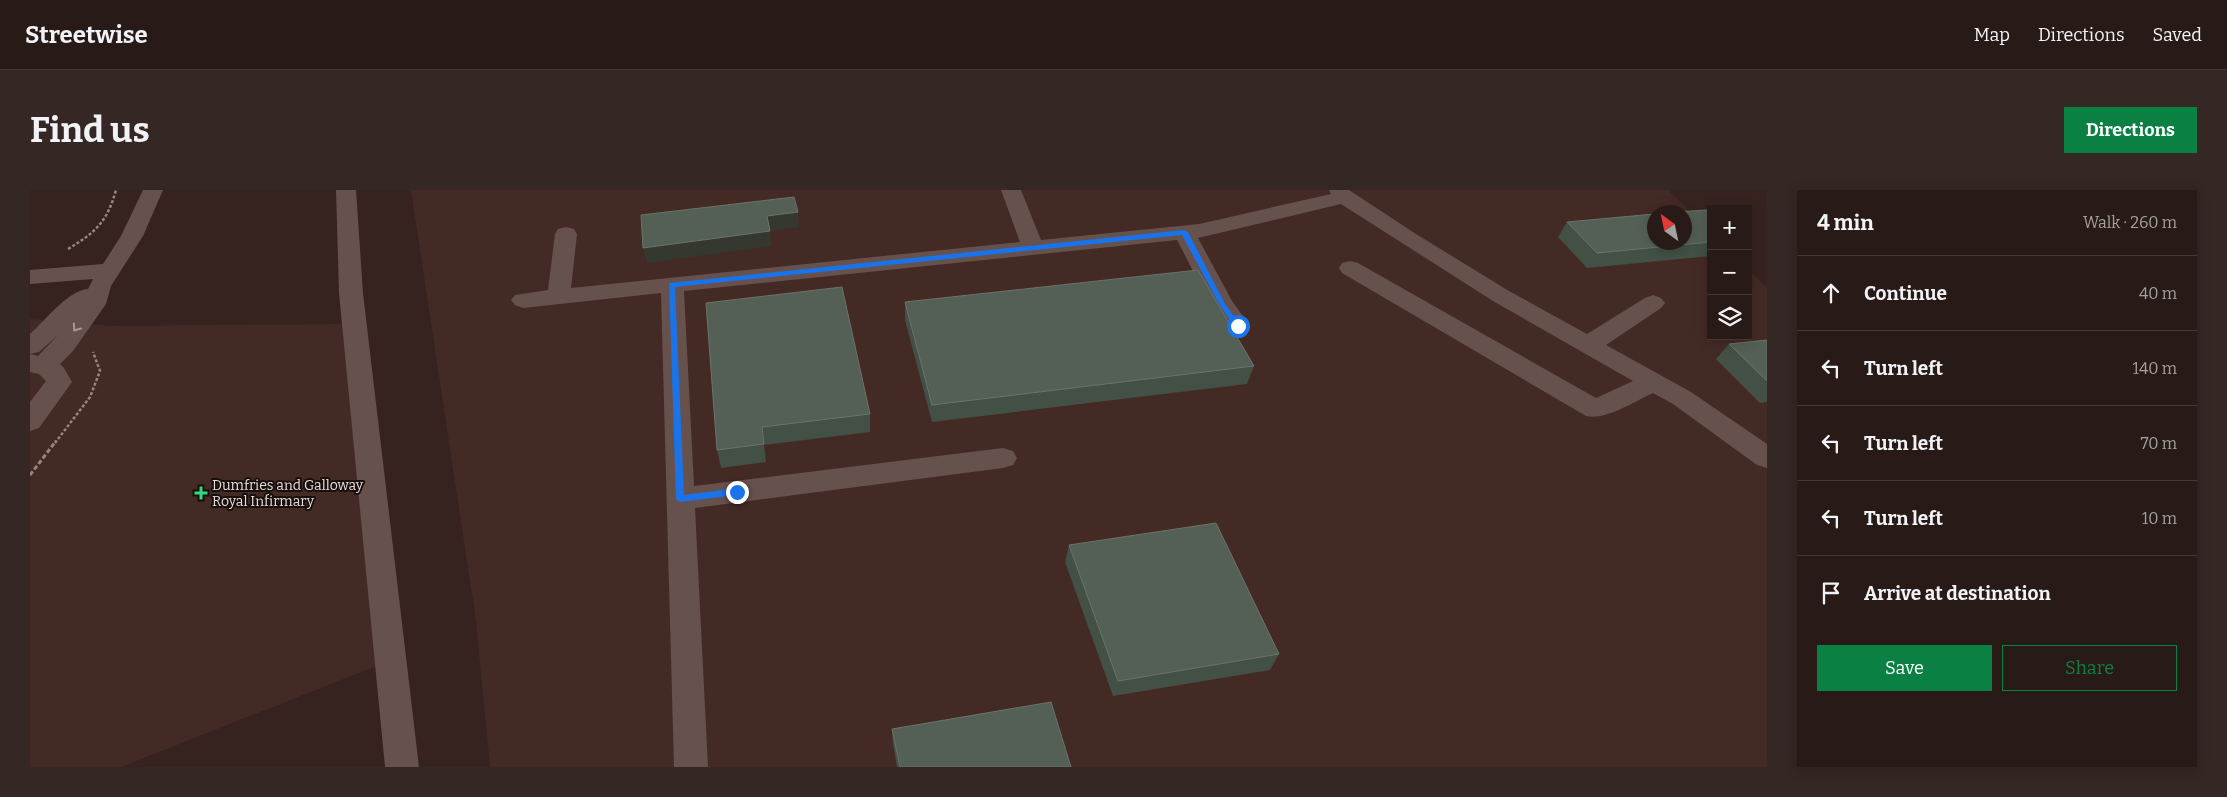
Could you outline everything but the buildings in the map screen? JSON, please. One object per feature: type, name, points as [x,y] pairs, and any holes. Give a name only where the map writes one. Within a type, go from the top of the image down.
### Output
[{"type":"street","points":[[34,358],[64,345],[94,304],[106,278],[132,236],[153,190]]},
{"type":"street","points":[[346,190],[351,293],[402,767]]},
{"type":"street","points":[[1010,190],[1032,248]]},
{"type":"street","points":[[523,300],[1198,231],[1342,193],[1408,239],[1682,398],[1767,458]]},
{"type":"street","points":[[1184,232],[1222,304],[1238,326]]},
{"type":"street","points":[[559,296],[566,234]]},
{"type":"street","points":[[1350,268],[1595,409],[1654,382]]},
{"type":"street","points":[[30,277],[106,278]]},
{"type":"street","points":[[672,285],[691,767]]},
{"type":"street","points":[[1588,345],[1653,303]]},
{"type":"street","points":[[30,421],[59,382],[54,372],[34,358]]},
{"type":"street","points":[[680,499],[1004,458]]},
{"type":"path","points":[[67,250],[96,232],[112,208],[116,190]]},
{"type":"shaded area","points":[[411,190],[1668,190],[1683,205],[1647,205],[1647,250],[1692,250],[1692,213],[1707,228],[1707,340],[1752,340],[1752,273],[1767,288],[1767,767],[490,767],[476,621]]},
{"type":"shaded area","name":"Dumfries and Galloway Royal Infirmary","points":[[30,319],[111,326],[350,324],[394,659],[121,767],[30,767]]},
{"type":"place","name":"Dumfries and Galloway Royal Infirmary","points":[[201,493]]},
{"type":"route","points":[[737,492],[680,499],[672,285],[1184,232],[1222,304],[1238,326]]}]
